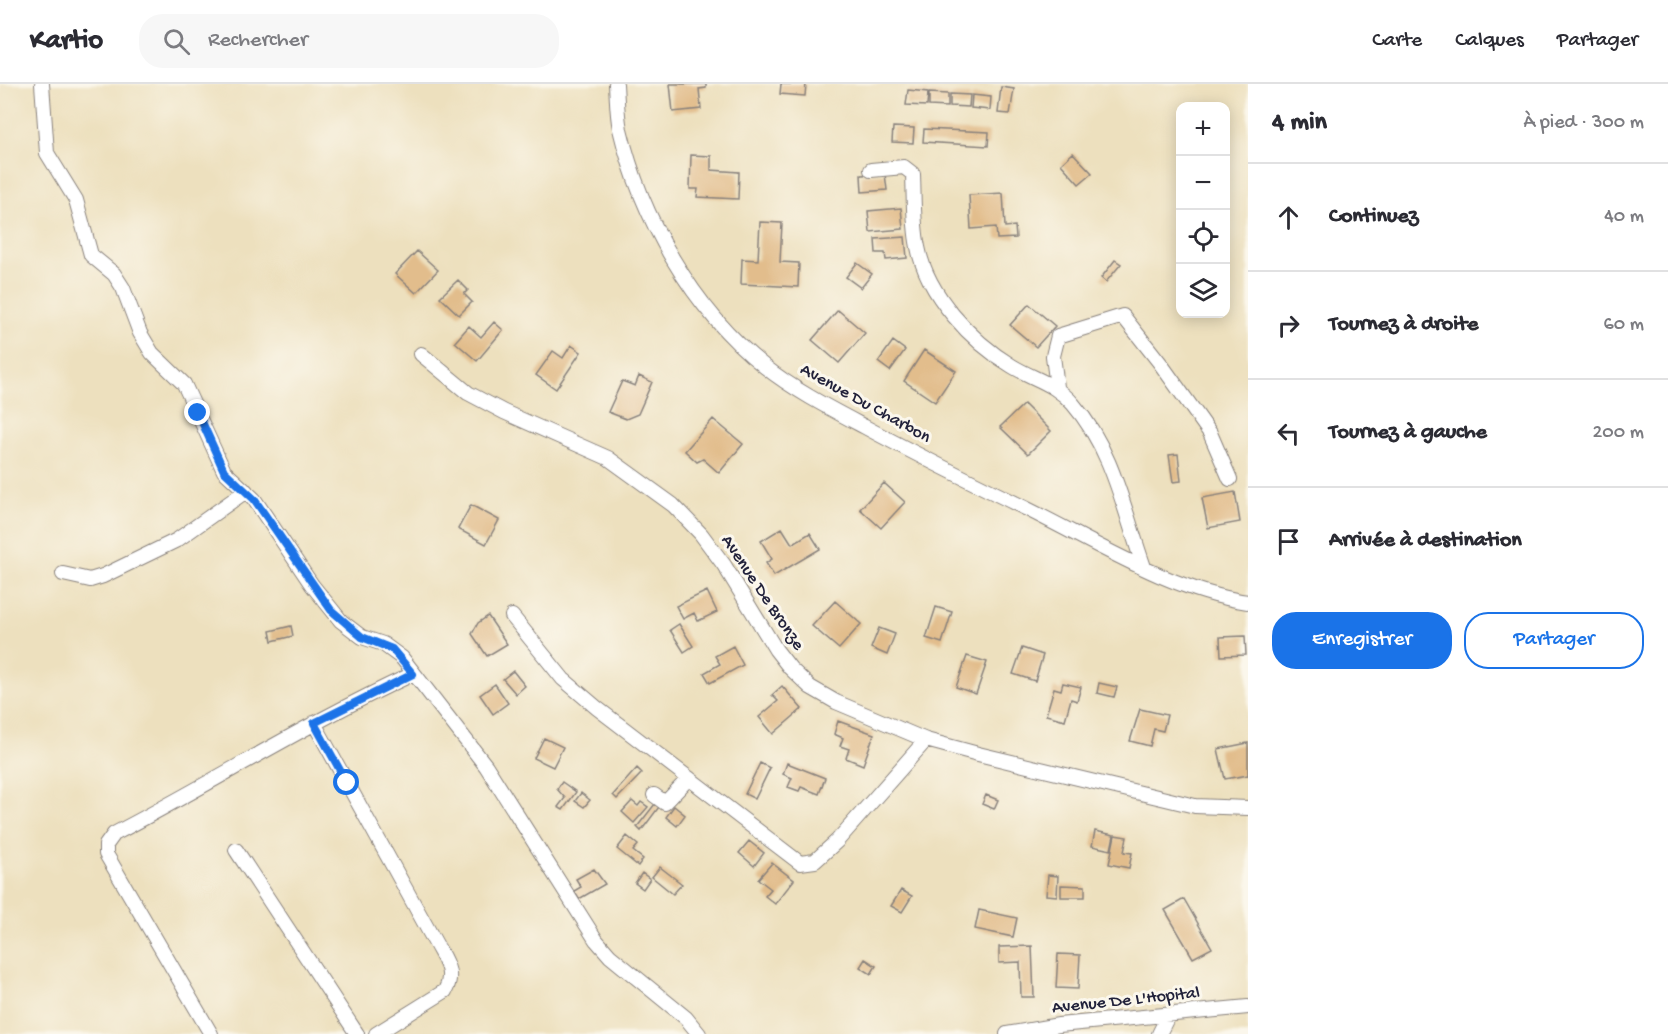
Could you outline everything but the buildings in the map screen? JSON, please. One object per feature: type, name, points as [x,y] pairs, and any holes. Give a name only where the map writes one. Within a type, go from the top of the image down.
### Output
[{"type":"street","points":[[42,84],[47,153],[76,200],[91,255],[114,274],[123,288],[140,333],[152,353],[184,384],[224,471],[246,491],[331,610],[356,633],[392,649],[413,674],[493,776],[596,940],[610,956],[686,1018],[699,1034]]},
{"type":"street","name":"Avenue Du Charbon","points":[[616,84],[620,128],[635,178],[657,229],[676,265],[736,342],[764,367],[841,415],[960,477],[1144,567],[1228,599],[1248,602]]},
{"type":"street","points":[[871,170],[904,167],[913,174],[918,247],[933,289],[944,304],[995,354],[1033,377],[1057,387],[1093,431],[1110,464],[1144,567]]},
{"type":"street","points":[[1057,387],[1053,356],[1058,336],[1123,316],[1160,363],[1210,434],[1230,479]]},
{"type":"street","name":"Avenue De Bronze","points":[[421,354],[468,393],[504,412],[608,458],[673,505],[701,534],[724,564],[776,650],[810,687],[836,702],[926,740],[1175,802],[1215,808],[1248,808]]},
{"type":"street","points":[[63,574],[90,580],[103,576],[177,540],[246,491]]},
{"type":"street","points":[[512,616],[563,679],[622,728],[742,817],[791,859],[809,863],[837,841],[926,740]]},
{"type":"street","points":[[210,1034],[106,854],[105,845],[114,834],[314,723],[413,674]]},
{"type":"street","points":[[314,723],[449,968],[451,980],[446,991],[376,1034]]},
{"type":"street","points":[[654,795],[665,804],[689,778]]},
{"type":"street","points":[[236,850],[357,1034]]},
{"type":"street","name":"Avenue De L'Hopital","points":[[1007,1034],[1059,1025],[1248,1007]]},
{"type":"street","points":[[1160,1034],[1168,1016]]},
{"type":"route","points":[[198,413],[224,471],[254,499],[331,610],[351,630],[392,649],[402,658],[413,674],[349,703],[314,723],[347,783]]}]
